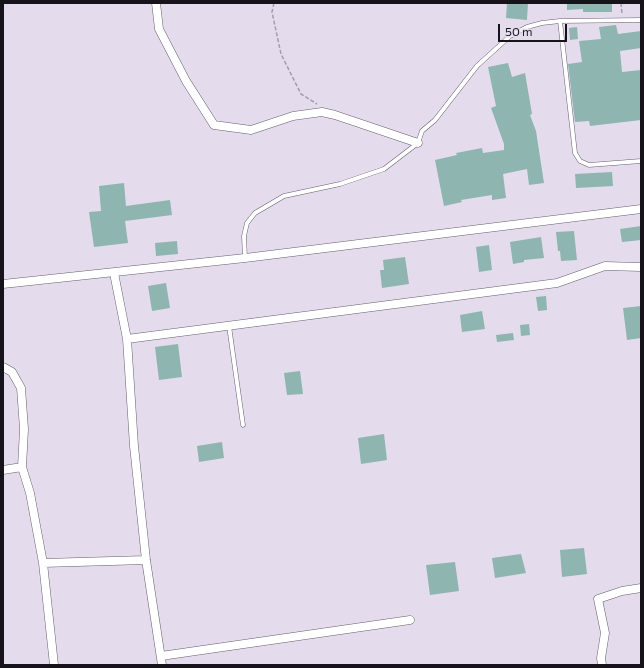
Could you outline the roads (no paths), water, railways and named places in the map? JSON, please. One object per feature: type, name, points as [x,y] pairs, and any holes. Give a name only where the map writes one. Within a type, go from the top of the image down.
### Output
[{"type":"street","points":[[156,3],[160,29],[186,81],[214,125],[251,130],[293,116],[322,112],[418,143]]},
{"type":"street","points":[[3,284],[245,258],[641,209]]},
{"type":"street","points":[[127,339],[557,283],[605,266],[641,267]]},
{"type":"street","points":[[114,272],[127,339],[134,446],[146,560],[162,665]]},
{"type":"street","points":[[3,367],[12,372],[21,388],[24,429],[22,467],[30,493],[42,563],[54,665]]},
{"type":"street","points":[[3,470],[22,467]]},
{"type":"street","points":[[42,563],[146,560]]},
{"type":"street","points":[[602,665],[601,658],[605,634],[598,599],[622,591],[641,588]]},
{"type":"street","points":[[161,656],[410,620]]},
{"type":"lane","points":[[245,258],[244,236],[247,223],[255,213],[284,196],[340,184],[384,169],[418,143],[422,131],[435,120],[477,66],[510,36],[527,27],[542,23],[560,21],[641,20]]},
{"type":"lane","points":[[560,21],[575,153],[580,161],[589,165],[641,161]]},
{"type":"lane","points":[[228,326],[244,425]]}]
